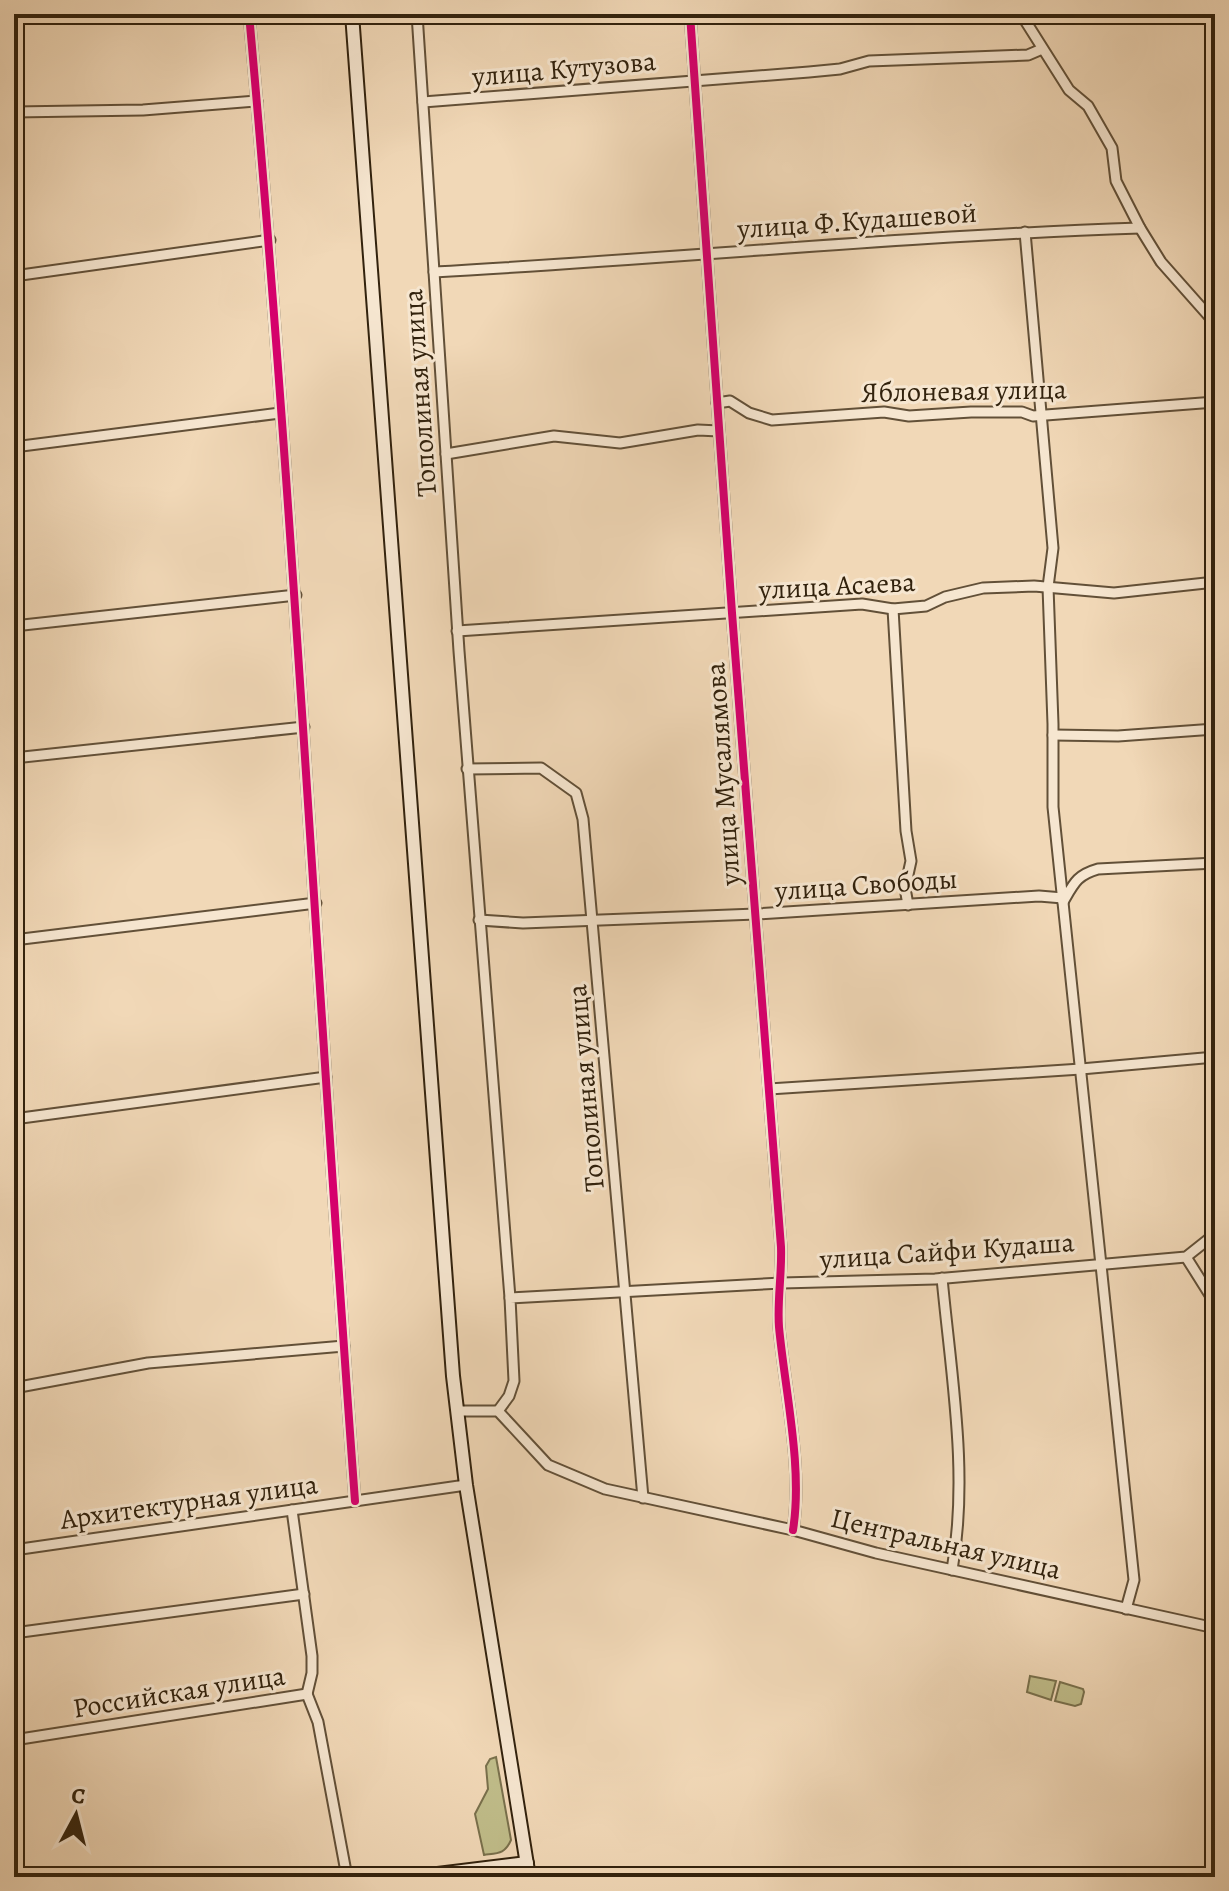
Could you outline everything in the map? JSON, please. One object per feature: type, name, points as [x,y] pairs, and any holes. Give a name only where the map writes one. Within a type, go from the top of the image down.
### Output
[{"type":"main road","points":[[352,14],[457,1411],[466,1485],[529,1877]]},
{"type":"main road","points":[[413,1877],[527,1863]]},
{"type":"street","points":[[249,14],[270,240],[280,413],[296,595],[355,1501]]},
{"type":"street","name":"Тополиная улица","points":[[417,14],[457,631],[510,1298],[514,1381],[509,1396],[498,1411]]},
{"type":"street","name":"улица Мусалямова","points":[[690,14],[781,1247],[779,1322],[795,1481],[793,1530]]},
{"type":"street","points":[[1021,14],[1069,90],[1088,106],[1112,148],[1116,181],[1161,262],[1215,323]]},
{"type":"street","name":"улица Кутузова","points":[[423,102],[840,69],[869,61],[1028,55],[1042,49]]},
{"type":"street","points":[[14,112],[143,110],[257,101]]},
{"type":"street","name":"улица Ф.Кудашевой","points":[[434,272],[1025,232],[1140,228]]},
{"type":"street","points":[[1025,232],[1053,548],[1048,587],[1053,807],[1134,1580],[1126,1609]]},
{"type":"street","points":[[14,276],[270,240]]},
{"type":"street","name":"Яблоневая улица","points":[[717,403],[730,401],[749,413],[772,420],[884,412],[909,416],[1022,412],[1041,416],[1215,402]]},
{"type":"street","points":[[14,447],[280,413]]},
{"type":"street","points":[[446,454],[554,436],[620,443],[698,430],[719,431]]},
{"type":"street","name":"улица Асаева","points":[[457,631],[862,604],[893,609],[926,606],[945,597],[983,588],[1048,587],[1114,593],[1215,582]]},
{"type":"street","points":[[14,626],[296,595]]},
{"type":"street","points":[[893,609],[906,831],[911,861],[905,888],[908,905]]},
{"type":"street","points":[[14,758],[304,727]]},
{"type":"street","points":[[1053,735],[1118,736],[1215,729]]},
{"type":"street","name":"Тополиная улица","points":[[467,769],[541,768],[576,793],[583,819],[643,1498]]},
{"type":"street","points":[[1063,900],[1084,873],[1098,869],[1215,863]]},
{"type":"street","name":"улица Свободы","points":[[479,920],[523,923],[593,921],[1039,896],[1063,900]]},
{"type":"street","points":[[14,940],[316,903]]},
{"type":"street","points":[[769,1089],[1215,1057]]},
{"type":"street","points":[[14,1119],[326,1077]]},
{"type":"street","points":[[1215,1234],[1186,1257],[1215,1303]]},
{"type":"street","name":"улица Сайфи Кудаша","points":[[510,1298],[782,1283],[942,1278],[1186,1257]]},
{"type":"street","points":[[942,1278],[959,1458],[959,1530],[952,1570]]},
{"type":"street","points":[[14,1388],[148,1363],[344,1346]]},
{"type":"street","points":[[457,1411],[498,1411]]},
{"type":"street","name":"Центральная улица","points":[[498,1411],[548,1465],[605,1489],[1215,1628]]},
{"type":"street","name":"Архитектурная улица","points":[[14,1550],[466,1485]]},
{"type":"street","points":[[292,1510],[312,1656],[307,1694]]},
{"type":"street","points":[[14,1633],[304,1594]]},
{"type":"street","name":"Российская улица","points":[[14,1740],[307,1694],[318,1722],[347,1877]]},
{"type":"shaded area","points":[[1030,1676],[1056,1681],[1051,1700],[1027,1692]]},
{"type":"shaded area","points":[[1060,1682],[1083,1689],[1081,1704],[1075,1706],[1055,1701]]},
{"type":"shaded area","points":[[496,1757],[511,1840],[504,1850],[484,1855],[475,1814],[488,1789],[486,1766],[490,1759]]},
{"type":"cycle path","points":[[249,14],[293,571],[355,1501]]},
{"type":"cycle path","points":[[690,14],[781,1247],[779,1317],[795,1455],[793,1530]]}]
